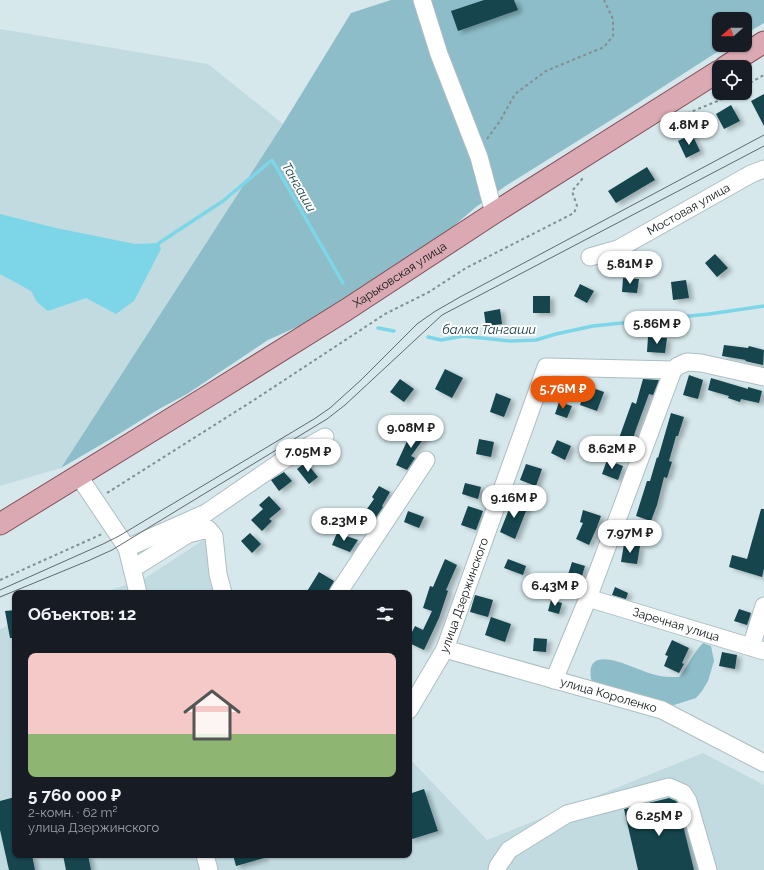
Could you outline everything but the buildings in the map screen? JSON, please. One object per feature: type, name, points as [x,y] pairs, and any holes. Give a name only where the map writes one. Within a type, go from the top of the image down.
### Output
[{"type":"main road","points":[[736,60],[764,42]]},
{"type":"main road","name":"Харьковская улица","points":[[0,524],[370,295],[494,213],[712,75]]},
{"type":"street","points":[[422,0],[439,54],[477,152],[494,213]]},
{"type":"street","name":"Мостовая улица","points":[[590,257],[618,249],[751,174],[764,169]]},
{"type":"street","name":"улица Дзержинского","points":[[412,705],[445,649],[546,367],[672,370],[687,362],[764,377]]},
{"type":"street","points":[[554,680],[588,598],[672,370]]},
{"type":"street","points":[[127,548],[206,513],[282,462],[325,437]]},
{"type":"street","points":[[340,590],[426,460]]},
{"type":"street","points":[[78,475],[127,548],[137,590]]},
{"type":"street","points":[[132,569],[188,534],[208,529],[214,536],[218,574],[222,590]]},
{"type":"street","name":"Заречная улица","points":[[588,598],[757,649]]},
{"type":"street","points":[[757,649],[764,606]]},
{"type":"street","name":"улица Короленко","points":[[445,649],[662,710],[764,763]]},
{"type":"street","points":[[497,870],[498,866],[509,850],[567,814],[669,787],[683,793],[688,801],[708,870]]},
{"type":"street","points":[[206,858],[209,870]]},
{"type":"path","points":[[477,152],[500,121],[515,94],[546,72],[604,46],[613,36],[613,19],[604,0]]},
{"type":"path","points":[[752,82],[764,75]]},
{"type":"path","points":[[675,119],[720,100]]},
{"type":"path","points":[[95,500],[254,400],[385,314],[429,292],[466,268],[574,213],[577,206],[572,191],[582,178],[588,174]]},
{"type":"path","points":[[0,580],[114,529]]},
{"type":"shaded area","points":[[391,0],[764,0],[764,23],[752,30],[752,12],[712,12],[712,52],[717,52],[507,185],[476,207],[442,236],[326,314],[268,340],[187,394],[159,409],[61,468],[283,124],[351,13]]},
{"type":"shaded area","points":[[0,29],[208,64],[283,124],[61,468],[0,486]]},
{"type":"shaded area","points":[[0,214],[56,228],[135,244],[159,243],[161,249],[134,301],[116,314],[86,298],[48,311],[37,302],[31,291],[0,274]]},
{"type":"shaded area","points":[[205,539],[215,590],[111,590],[145,578]]},
{"type":"shaded area","points":[[12,624],[12,858],[412,858],[412,761],[487,840],[703,753],[764,785],[764,870],[0,870],[0,629]]},
{"type":"shaded area","points":[[703,643],[711,646],[714,661],[708,681],[696,698],[670,705],[592,683],[591,670],[594,662],[601,659],[622,663],[655,675],[679,677]]},
{"type":"waterway","name":"Тангаши","points":[[159,243],[223,201],[272,160],[343,283]]},
{"type":"waterway","name":"балка Тангаши","points":[[428,337],[441,340],[463,336],[511,341],[536,340],[593,326],[709,314],[764,306]]},
{"type":"waterway","name":"балка Тангаши","points":[[378,328],[394,331]]},
{"type":"tram line","points":[[0,590],[119,536],[314,419],[330,408],[361,380],[417,324],[434,312],[764,135]]},
{"type":"tram line","points":[[17,590],[112,550],[327,419],[345,405],[442,315],[764,146]]},
{"type":"tram line","points":[[0,597],[12,592]]}]
